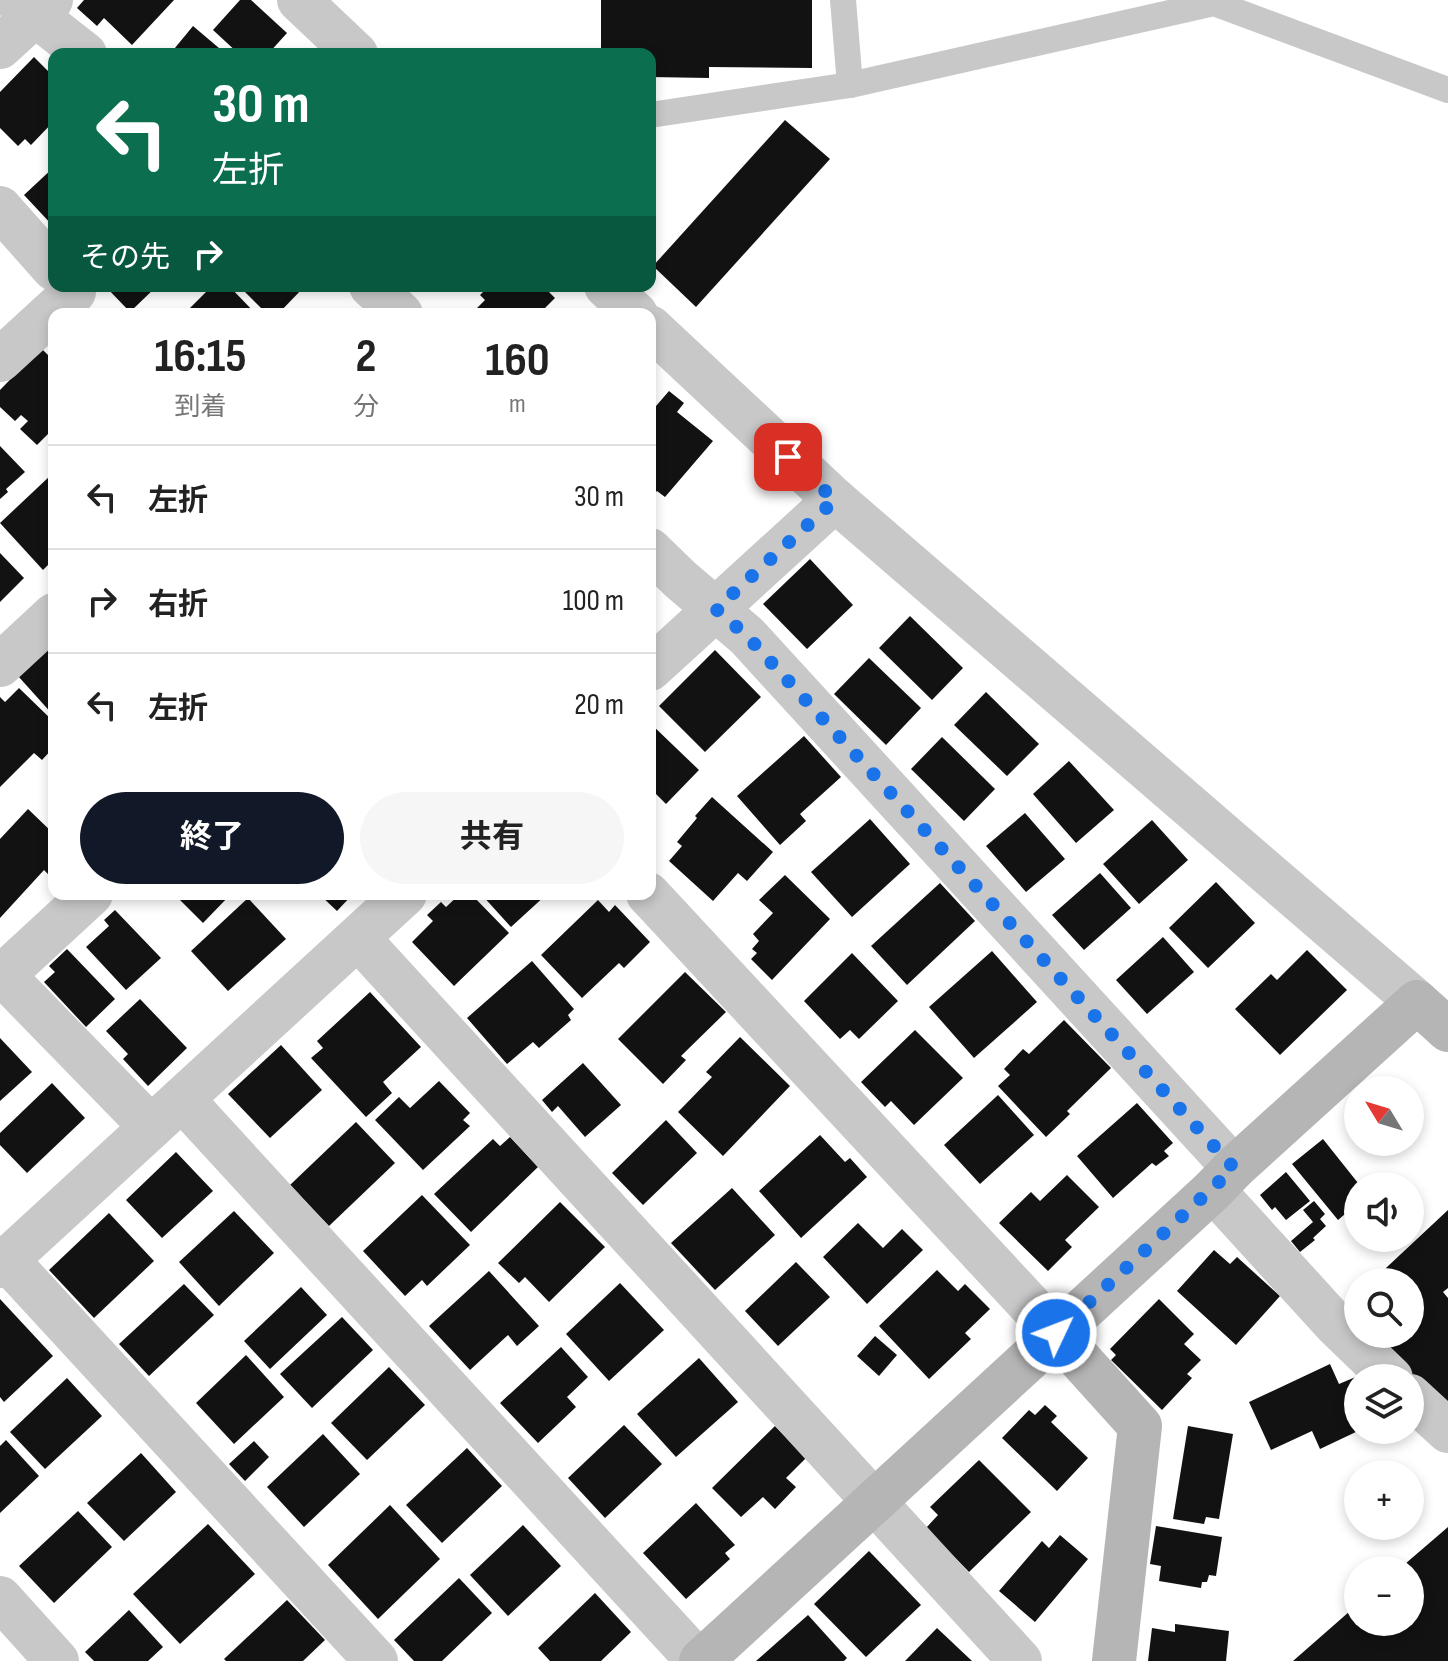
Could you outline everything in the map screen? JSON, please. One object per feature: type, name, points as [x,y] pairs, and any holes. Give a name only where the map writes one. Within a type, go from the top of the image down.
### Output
[{"type":"street","points":[[299,0],[350,48]]},
{"type":"street","points":[[0,47],[33,5],[79,48]]},
{"type":"street","points":[[0,208],[48,262]]},
{"type":"street","points":[[54,308],[71,292]]},
{"type":"street","points":[[377,292],[395,308]]},
{"type":"street","points":[[612,292],[630,308]]},
{"type":"street","points":[[0,360],[48,314]]},
{"type":"street","points":[[84,900],[1,975],[166,1113],[700,1661],[1224,1179],[1433,1016],[835,500],[656,333]]},
{"type":"street","points":[[656,664],[835,500]]},
{"type":"street","points":[[656,556],[747,636],[1224,1179],[1336,1325],[1376,1364]]},
{"type":"street","points":[[0,665],[48,621]]},
{"type":"street","points":[[376,1661],[4,1263],[399,900]]},
{"type":"street","points":[[654,900],[1140,1426],[1114,1661]]},
{"type":"street","points":[[358,938],[1020,1661]]},
{"type":"street","points":[[1424,1409],[1448,1431]]},
{"type":"street","points":[[0,1598],[57,1661]]},
{"type":"lane","points":[[843,0],[850,85]]},
{"type":"lane","points":[[656,114],[850,85],[1214,3],[1448,90]]},
{"type":"building","points":[[84,0],[174,0],[132,45],[104,18],[97,26],[77,8]]},
{"type":"building","points":[[240,0],[251,0],[287,33],[273,48],[232,48],[213,30]]},
{"type":"building","points":[[601,0],[812,0],[812,68],[709,67],[709,78],[656,77],[656,48],[601,48]]},
{"type":"building","points":[[193,26],[219,48],[175,48]]},
{"type":"building","points":[[34,57],[48,71],[48,127],[31,145],[25,139],[18,146],[0,128],[0,92]]},
{"type":"building","points":[[785,120],[830,159],[696,307],[656,269],[656,263]]},
{"type":"building","points":[[48,173],[48,221],[24,195]]},
{"type":"building","points":[[111,292],[151,292],[134,308],[126,308]]},
{"type":"building","points":[[206,292],[235,292],[250,308],[190,308]]},
{"type":"building","points":[[245,292],[299,292],[284,308],[261,308]]},
{"type":"building","points":[[483,292],[549,292],[555,298],[545,308],[477,308],[485,300],[480,295]]},
{"type":"building","points":[[41,348],[48,355],[48,434],[37,445],[20,429],[28,421],[21,415],[15,421],[0,407],[0,390]]},
{"type":"building","points":[[669,391],[684,403],[677,412],[713,441],[665,497],[656,492],[656,406]]},
{"type":"building","points":[[0,446],[25,472],[0,499]]},
{"type":"building","points":[[48,478],[48,565],[43,570],[0,523]]},
{"type":"building","points":[[0,553],[24,578],[0,602]]},
{"type":"building","points":[[810,559],[853,605],[807,649],[763,604]]},
{"type":"building","points":[[910,616],[963,668],[932,700],[879,648]]},
{"type":"building","points":[[48,649],[48,709],[18,676]]},
{"type":"building","points":[[715,650],[761,697],[705,752],[659,706]]},
{"type":"building","points":[[869,658],[921,708],[886,745],[834,694]]},
{"type":"building","points":[[19,688],[48,716],[48,754],[42,760],[34,753],[0,787],[0,697],[5,702]]},
{"type":"building","points":[[986,692],[1039,744],[1007,776],[954,725]]},
{"type":"building","points":[[656,729],[699,770],[666,804],[656,794]]},
{"type":"building","points":[[804,736],[841,777],[800,814],[806,821],[780,845],[737,796]]},
{"type":"building","points":[[942,737],[995,789],[964,821],[911,769]]},
{"type":"building","points":[[1069,761],[1114,810],[1076,843],[1033,794]]},
{"type":"building","points":[[712,797],[773,852],[747,881],[738,873],[713,901],[669,861],[682,846],[677,842]]},
{"type":"building","points":[[28,809],[48,828],[48,874],[44,870],[0,918],[0,839]]},
{"type":"building","points":[[1025,813],[1065,859],[1026,892],[986,846]]},
{"type":"building","points":[[870,819],[910,864],[852,917],[811,872]]},
{"type":"building","points":[[1152,820],[1188,860],[1139,904],[1103,864]]},
{"type":"building","points":[[1100,873],[1131,908],[1084,950],[1052,915]]},
{"type":"building","points":[[785,875],[830,919],[772,980],[751,959],[757,953],[752,949],[759,941],[753,934],[773,913],[759,900]]},
{"type":"building","points":[[1216,882],[1255,923],[1208,968],[1169,928]]},
{"type":"building","points":[[940,883],[975,921],[907,985],[871,946]]},
{"type":"building","points":[[180,900],[225,900],[203,923]]},
{"type":"building","points":[[246,900],[250,900],[286,939],[228,991],[191,951]]},
{"type":"building","points":[[325,900],[347,900],[337,911]]},
{"type":"building","points":[[454,900],[477,900],[509,933],[454,986],[412,942],[433,921],[427,915],[441,902],[446,907]]},
{"type":"building","points":[[486,900],[540,900],[511,927]]},
{"type":"building","points":[[598,900],[609,912],[615,905],[650,942],[624,968],[619,963],[582,998],[541,955]]},
{"type":"building","points":[[115,910],[161,958],[126,990],[86,947],[109,926],[104,920]]},
{"type":"building","points":[[1163,937],[1194,972],[1147,1014],[1116,980]]},
{"type":"building","points":[[67,949],[115,999],[86,1027],[44,982],[55,972],[49,966]]},
{"type":"building","points":[[1307,950],[1347,990],[1280,1055],[1235,1009],[1271,974],[1277,980]]},
{"type":"building","points":[[992,951],[1037,1002],[974,1058],[929,1007]]},
{"type":"building","points":[[852,953],[898,1001],[859,1039],[850,1030],[840,1039],[804,1001]]},
{"type":"building","points":[[532,961],[574,1009],[568,1015],[571,1020],[539,1048],[533,1042],[507,1064],[467,1018]]},
{"type":"building","points":[[685,972],[726,1012],[681,1056],[686,1060],[663,1084],[618,1039]]},
{"type":"building","points":[[370,992],[421,1047],[383,1082],[392,1093],[366,1117],[311,1058],[323,1048],[317,1041]]},
{"type":"building","points":[[140,999],[187,1048],[148,1086],[123,1059],[128,1054],[106,1031]]},
{"type":"building","points":[[1064,1020],[1111,1068],[1067,1111],[1070,1114],[1046,1137],[998,1086],[1010,1075],[1004,1069],[1023,1049],[1029,1054]]},
{"type":"building","points":[[915,1030],[963,1078],[914,1125],[891,1101],[885,1107],[861,1082]]},
{"type":"building","points":[[740,1037],[790,1086],[723,1156],[678,1112],[712,1077],[706,1072]]},
{"type":"building","points":[[0,1038],[32,1072],[0,1101]]},
{"type":"building","points":[[281,1045],[322,1090],[270,1138],[228,1094]]},
{"type":"building","points":[[583,1063],[621,1105],[585,1137],[558,1106],[552,1112],[542,1100]]},
{"type":"building","points":[[439,1081],[470,1113],[463,1120],[470,1126],[423,1170],[375,1120],[399,1097],[410,1108]]},
{"type":"building","points":[[52,1083],[85,1118],[27,1173],[0,1145],[0,1133]]},
{"type":"building","points":[[998,1095],[1034,1135],[980,1184],[944,1145]]},
{"type":"building","points":[[1137,1103],[1173,1143],[1164,1151],[1169,1156],[1156,1166],[1152,1163],[1113,1198],[1077,1156]]},
{"type":"building","points":[[666,1120],[697,1153],[643,1205],[612,1173]]},
{"type":"building","points":[[356,1122],[395,1163],[329,1226],[290,1185]]},
{"type":"building","points":[[820,1135],[845,1162],[850,1158],[867,1177],[801,1238],[759,1191]]},
{"type":"building","points":[[510,1137],[538,1167],[471,1232],[434,1194],[493,1139],[500,1146]]},
{"type":"building","points":[[1323,1139],[1349,1172],[1344,1172],[1344,1215],[1338,1220],[1292,1164]]},
{"type":"building","points":[[176,1152],[213,1191],[162,1238],[126,1200]]},
{"type":"building","points":[[1286,1172],[1310,1201],[1286,1220],[1275,1207],[1272,1210],[1260,1195]]},
{"type":"building","points":[[1067,1175],[1099,1207],[1065,1240],[1072,1247],[1048,1271],[999,1223],[1031,1192],[1040,1201]]},
{"type":"building","points":[[732,1188],[775,1235],[715,1290],[671,1243]]},
{"type":"building","points":[[422,1195],[470,1245],[427,1286],[422,1280],[405,1296],[363,1251]]},
{"type":"building","points":[[1314,1201],[1325,1214],[1320,1219],[1326,1226],[1300,1252],[1291,1241],[1313,1222],[1303,1210]]},
{"type":"building","points":[[560,1202],[605,1247],[549,1302],[525,1277],[519,1283],[498,1263]]},
{"type":"building","points":[[1448,1210],[1448,1288],[1443,1292],[1448,1298],[1448,1422],[1424,1396],[1424,1364],[1394,1364],[1379,1348],[1424,1348],[1424,1268],[1386,1268],[1403,1252],[1424,1252],[1424,1232]]},
{"type":"building","points":[[234,1211],[274,1253],[219,1306],[179,1262]]},
{"type":"building","points":[[109,1213],[154,1261],[94,1318],[49,1270]]},
{"type":"building","points":[[858,1223],[883,1248],[902,1229],[923,1250],[867,1304],[823,1257]]},
{"type":"building","points":[[1214,1250],[1230,1264],[1237,1257],[1280,1296],[1236,1345],[1177,1291]]},
{"type":"building","points":[[796,1262],[830,1297],[778,1346],[745,1311]]},
{"type":"building","points":[[937,1270],[958,1291],[965,1284],[990,1309],[965,1333],[971,1339],[929,1379],[879,1326]]},
{"type":"building","points":[[489,1271],[539,1326],[517,1346],[508,1335],[470,1370],[429,1326]]},
{"type":"building","points":[[620,1283],[664,1330],[609,1381],[566,1334]]},
{"type":"building","points":[[184,1284],[214,1315],[149,1376],[119,1344]]},
{"type":"building","points":[[301,1287],[327,1315],[270,1369],[244,1341]]},
{"type":"building","points":[[0,1299],[53,1356],[4,1402],[0,1397]]},
{"type":"building","points":[[1159,1299],[1194,1334],[1184,1344],[1201,1360],[1187,1374],[1192,1378],[1162,1410],[1111,1360],[1116,1355],[1110,1349]]},
{"type":"building","points":[[342,1317],[373,1350],[312,1408],[280,1374]]},
{"type":"building","points":[[875,1336],[897,1355],[879,1376],[857,1356]]},
{"type":"building","points":[[561,1347],[588,1377],[567,1397],[576,1407],[538,1443],[500,1403]]},
{"type":"building","points":[[246,1355],[284,1397],[234,1444],[196,1403]]},
{"type":"building","points":[[699,1358],[738,1402],[676,1457],[637,1414]]},
{"type":"building","points":[[1330,1364],[1339,1384],[1344,1382],[1344,1438],[1320,1449],[1312,1431],[1271,1450],[1249,1402]]},
{"type":"building","points":[[389,1367],[425,1405],[367,1460],[331,1423]]},
{"type":"building","points":[[67,1378],[102,1416],[45,1469],[10,1432]]},
{"type":"building","points":[[1045,1405],[1057,1416],[1051,1422],[1088,1458],[1057,1491],[1002,1438],[1029,1410],[1035,1415]]},
{"type":"building","points":[[624,1425],[662,1464],[605,1518],[568,1478]]},
{"type":"building","points":[[775,1426],[806,1458],[786,1478],[796,1487],[775,1509],[763,1497],[741,1517],[712,1488]]},
{"type":"building","points":[[1188,1426],[1233,1434],[1219,1519],[1206,1517],[1204,1524],[1173,1519]]},
{"type":"building","points":[[323,1434],[360,1474],[304,1527],[267,1487]]},
{"type":"building","points":[[6,1440],[39,1476],[0,1513],[0,1446]]},
{"type":"building","points":[[254,1441],[269,1457],[245,1481],[229,1464]]},
{"type":"building","points":[[467,1448],[502,1486],[442,1543],[406,1505]]},
{"type":"building","points":[[141,1453],[176,1492],[124,1541],[87,1503]]},
{"type":"building","points":[[979,1460],[1031,1512],[969,1572],[926,1528],[938,1515],[930,1507]]},
{"type":"building","points":[[696,1503],[735,1545],[725,1553],[730,1559],[686,1599],[643,1553]]},
{"type":"building","points":[[390,1505],[440,1559],[378,1619],[328,1565]]},
{"type":"building","points":[[78,1511],[112,1547],[54,1603],[19,1566]]},
{"type":"building","points":[[208,1524],[255,1574],[180,1644],[133,1594]]},
{"type":"building","points":[[523,1525],[561,1566],[508,1616],[470,1575]]},
{"type":"building","points":[[1156,1526],[1222,1537],[1216,1576],[1209,1575],[1201,1588],[1159,1581],[1161,1566],[1150,1564]]},
{"type":"building","points":[[1448,1527],[1448,1661],[1293,1661],[1344,1616],[1344,1636],[1424,1636],[1424,1556],[1414,1556]]},
{"type":"building","points":[[1060,1535],[1088,1559],[1035,1622],[999,1591],[1042,1541],[1049,1548]]},
{"type":"building","points":[[869,1551],[921,1605],[866,1657],[814,1604]]},
{"type":"building","points":[[459,1578],[492,1613],[442,1661],[414,1661],[394,1640]]},
{"type":"building","points":[[595,1593],[631,1632],[601,1661],[550,1661],[538,1648]]},
{"type":"building","points":[[287,1600],[325,1640],[303,1661],[224,1659]]},
{"type":"building","points":[[129,1610],[163,1647],[148,1661],[94,1661],[85,1652]]},
{"type":"building","points":[[808,1615],[847,1658],[844,1661],[756,1661]]},
{"type":"building","points":[[1175,1624],[1229,1631],[1226,1661],[1148,1661],[1152,1628],[1175,1632]]},
{"type":"building","points":[[937,1628],[972,1661],[905,1661]]},
{"type":"route","points":[[788,457],[835,500],[716,609],[747,636],[1234,1168],[1056,1333]]}]
